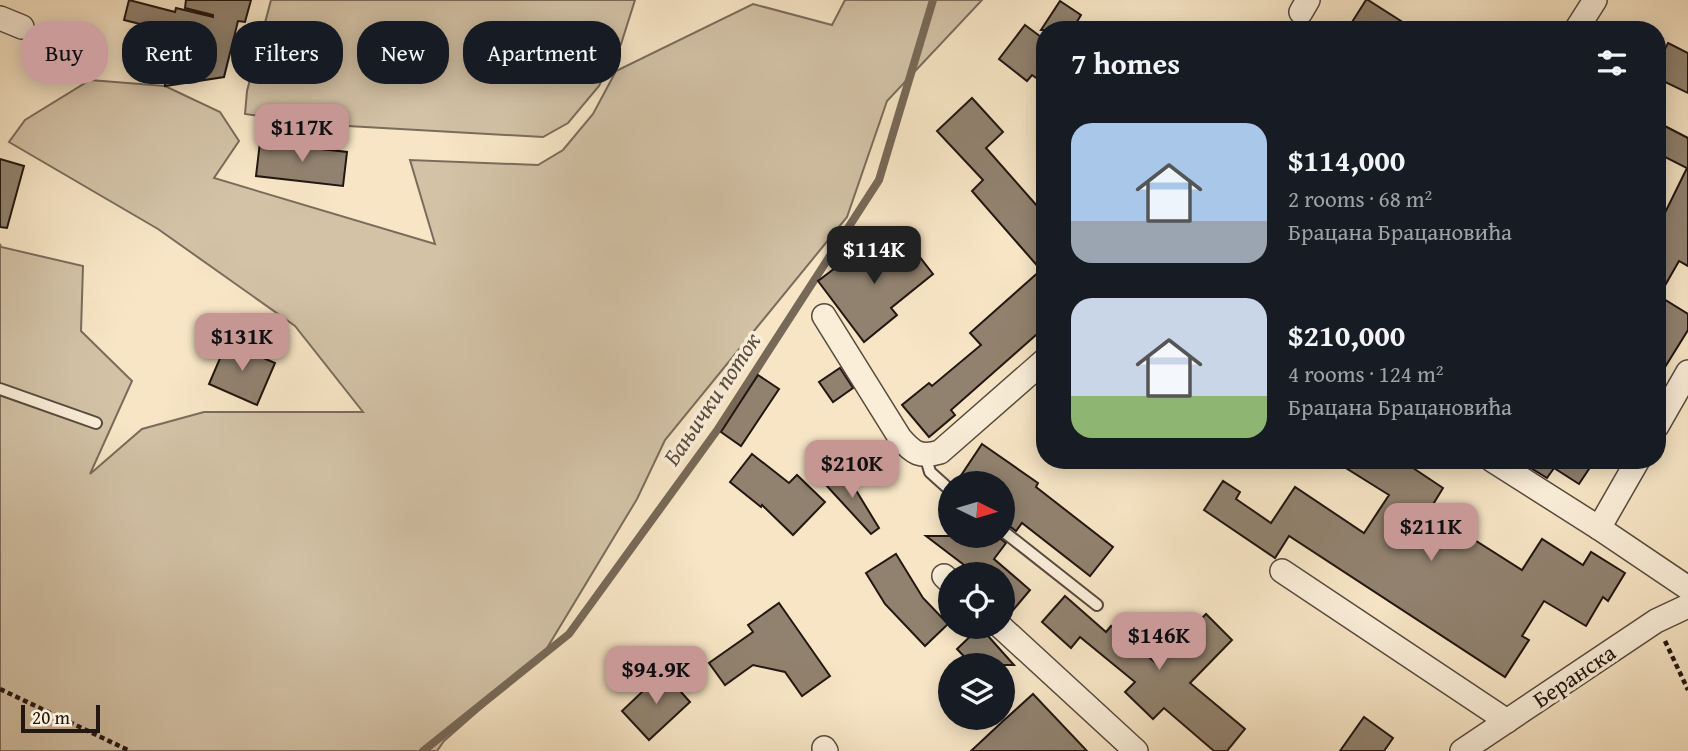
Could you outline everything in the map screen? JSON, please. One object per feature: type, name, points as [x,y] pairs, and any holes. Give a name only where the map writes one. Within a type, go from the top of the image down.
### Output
[{"type":"street","points":[[1582,21],[1595,0]]},
{"type":"street","points":[[0,18],[21,27]]},
{"type":"street","points":[[824,316],[900,438],[919,454],[940,452],[1036,368]]},
{"type":"street","points":[[1666,410],[1688,372]]},
{"type":"street","points":[[1506,469],[1688,588]]},
{"type":"street","points":[[1599,528],[1633,469]]},
{"type":"street","points":[[1282,571],[1507,721]]},
{"type":"street","name":"Беранска","points":[[1462,751],[1656,621],[1688,606]]},
{"type":"street","points":[[1014,639],[1136,751]]},
{"type":"lane","points":[[0,389],[96,423]]},
{"type":"lane","points":[[927,455],[930,472],[938,479]]},
{"type":"lane","points":[[1015,541],[1097,606]]},
{"type":"path","points":[[1656,621],[1688,690]]},
{"type":"path","points":[[0,689],[130,751]]},
{"type":"shaded area","points":[[271,0],[635,0],[621,44],[621,21],[463,21],[463,84],[600,84],[568,123],[543,137],[330,125],[245,114],[249,84],[343,84],[343,21],[265,21]]},
{"type":"shaded area","points":[[845,0],[982,0],[887,101],[847,217],[665,440],[637,499],[544,653],[444,741],[437,751],[0,751],[0,244],[1,247],[83,266],[81,331],[132,381],[90,474],[142,429],[204,412],[363,412],[295,326],[158,229],[9,142],[25,120],[84,84],[108,84],[108,81],[165,86],[220,112],[239,141],[214,178],[435,244],[410,160],[538,165],[563,150],[593,114],[609,84],[621,84],[621,69],[753,4],[832,25]]},
{"type":"building","points":[[129,0],[175,12],[176,8],[213,17],[185,8],[186,0],[251,0],[245,21],[231,21],[231,49],[224,77],[217,78],[217,21],[124,20]]},
{"type":"building","points":[[1368,0],[1401,21],[1353,21]]},
{"type":"building","points":[[1060,1],[1081,15],[1077,21],[1047,21]]},
{"type":"building","points":[[1025,25],[1036,33],[1036,78],[1032,75],[1027,81],[999,59]]},
{"type":"building","points":[[1668,43],[1688,53],[1688,93],[1666,82]]},
{"type":"building","points":[[972,98],[1003,132],[986,148],[1036,205],[1036,264],[972,191],[983,180],[937,131]]},
{"type":"building","points":[[1666,127],[1688,138],[1688,266],[1679,261],[1666,284],[1666,211],[1687,168],[1666,158]]},
{"type":"building","points":[[260,142],[347,152],[343,186],[256,176]]},
{"type":"building","points":[[0,159],[24,166],[7,228],[0,227]]},
{"type":"building","points":[[872,240],[887,259],[908,242],[933,274],[891,308],[897,315],[864,342],[818,281]]},
{"type":"building","points":[[1036,274],[1036,335],[951,410],[955,415],[929,437],[902,405],[929,383],[932,386],[981,345],[970,333]]},
{"type":"building","points":[[1666,300],[1688,314],[1688,330],[1666,365]]},
{"type":"building","points":[[227,342],[275,363],[257,405],[209,384]]},
{"type":"building","points":[[840,368],[853,388],[833,402],[819,382]]},
{"type":"building","points":[[758,375],[779,389],[741,446],[721,432]]},
{"type":"building","points":[[982,444],[1038,483],[1036,487],[1113,547],[1090,576],[1022,523],[1015,530],[1015,471],[964,471]]},
{"type":"building","points":[[752,454],[789,483],[797,475],[825,502],[793,535],[762,505],[761,507],[730,482]]},
{"type":"building","points":[[843,469],[879,528],[871,534],[826,485]]},
{"type":"building","points":[[1347,469],[1414,469],[1443,488],[1429,511],[1522,570],[1542,539],[1583,565],[1591,552],[1625,573],[1608,601],[1603,597],[1586,626],[1544,601],[1522,636],[1529,640],[1505,677],[1289,536],[1275,558],[1204,510],[1223,481],[1240,492],[1236,499],[1271,523],[1295,487],[1364,533],[1389,495]]},
{"type":"building","points":[[1532,469],[1553,469],[1547,478]]},
{"type":"building","points":[[1556,469],[1589,469],[1579,484]]},
{"type":"building","points":[[926,536],[938,536],[938,545]]},
{"type":"building","points":[[942,548],[1002,548],[994,559],[997,562],[960,562]]},
{"type":"building","points":[[896,554],[923,598],[938,614],[938,634],[925,646],[885,604],[866,573]]},
{"type":"building","points":[[1015,577],[1030,590],[1015,608]]},
{"type":"building","points":[[1065,596],[1106,632],[1111,626],[1157,664],[1206,614],[1232,640],[1190,683],[1245,729],[1227,751],[1214,751],[1164,708],[1153,719],[1125,692],[1135,682],[1080,637],[1071,648],[1042,622]]},
{"type":"building","points":[[779,603],[830,676],[802,696],[785,672],[753,665],[725,685],[709,663],[753,632],[748,625]]},
{"type":"building","points":[[967,639],[991,639],[1003,653],[961,653],[957,649]]},
{"type":"building","points":[[663,672],[690,702],[649,740],[622,711]]},
{"type":"building","points":[[1033,694],[1087,751],[971,751],[993,730],[1015,730],[1015,710]]},
{"type":"building","points":[[1364,717],[1393,738],[1384,751],[1340,751]]},
{"type":"waterway","name":"Бањички поток","points":[[423,751],[569,634],[718,429],[879,180],[933,0]]}]
